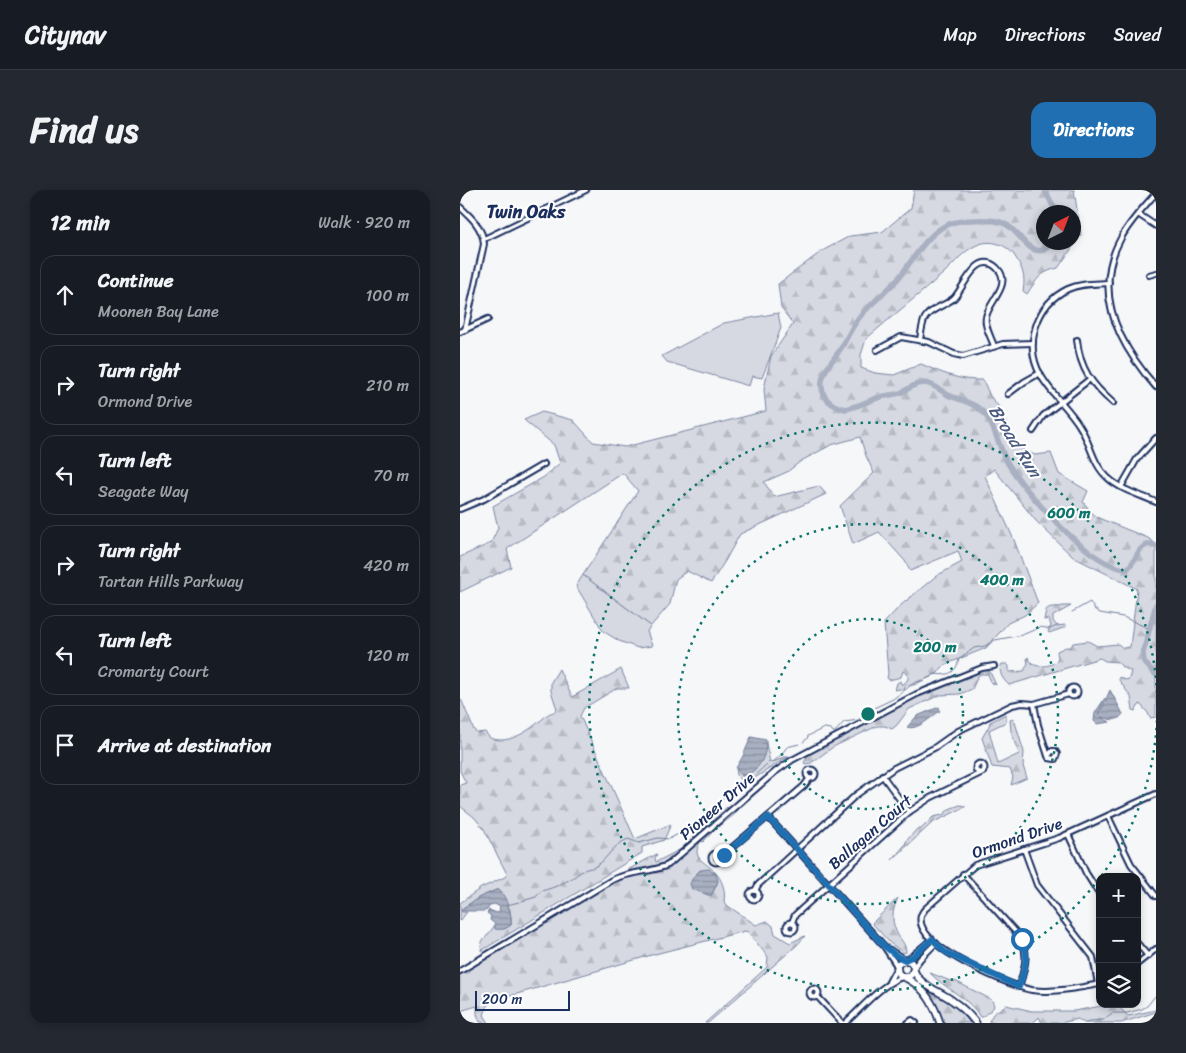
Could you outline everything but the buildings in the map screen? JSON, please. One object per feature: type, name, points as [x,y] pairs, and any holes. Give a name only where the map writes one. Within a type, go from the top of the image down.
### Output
[{"type":"street","points":[[484,239],[586,190]]},
{"type":"street","points":[[1156,193],[1126,230],[1116,250],[1109,284],[1111,308],[1120,335],[1134,360],[1156,387]]},
{"type":"street","points":[[460,207],[479,228],[484,239],[465,330]]},
{"type":"street","points":[[1138,214],[1156,226]]},
{"type":"street","points":[[920,340],[924,322],[928,315],[953,299],[975,268],[982,264],[988,264],[997,268],[1003,281],[986,320],[994,346]]},
{"type":"street","points":[[1149,275],[1156,273]]},
{"type":"street","points":[[1109,284],[1080,285],[1057,295],[1040,316],[1033,343],[1034,357],[1040,373],[1082,431],[1098,467],[1106,477],[1121,487],[1156,502]]},
{"type":"street","points":[[460,332],[488,319]]},
{"type":"street","points":[[877,350],[901,337],[935,344],[958,355],[967,355],[1009,343],[1033,343]]},
{"type":"street","points":[[1077,340],[1082,365],[1090,378],[1113,403]]},
{"type":"street","points":[[1008,394],[1040,373]]},
{"type":"street","points":[[1033,431],[1039,419],[1090,378]]},
{"type":"street","points":[[1121,487],[1136,459],[1156,438]]},
{"type":"street","points":[[460,509],[484,499],[544,464]]},
{"type":"street","name":"Pioneer Drive","points":[[460,971],[621,876],[668,865],[787,763],[918,694],[982,668],[994,666]]},
{"type":"street","points":[[755,891],[758,885],[796,849],[856,796],[882,776],[927,752],[953,733],[1015,704],[1034,704],[1069,694]]},
{"type":"street","points":[[1034,704],[1038,725],[1048,756]]},
{"type":"street","name":"Ballagan Court","points":[[792,922],[795,915],[909,812],[930,798],[983,772]]},
{"type":"street","points":[[882,776],[909,812]]},
{"type":"street","points":[[720,857],[804,786],[810,778]]},
{"type":"street","name":"Ormond Drive","points":[[1096,984],[1046,991],[1019,987],[953,956],[936,943],[921,926],[922,912],[963,874],[980,862],[1068,834],[1156,794]]},
{"type":"street","points":[[1108,816],[1131,864],[1156,896]]},
{"type":"street","points":[[768,817],[884,946],[894,959],[898,973],[917,986],[927,997],[940,1023]]},
{"type":"street","points":[[1068,834],[1086,873],[1096,889]]},
{"type":"street","points":[[1024,849],[1037,885],[1093,957],[1096,970]]},
{"type":"street","points":[[963,874],[1022,939],[1026,950],[1026,959],[1019,987]]},
{"type":"street","points":[[888,984],[900,962],[906,960],[932,939]]},
{"type":"street","points":[[818,996],[844,1023],[888,984],[911,975],[920,959],[936,943]]},
{"type":"street","points":[[884,946],[897,956],[912,962],[919,978],[953,1001],[976,1023]]},
{"type":"street","points":[[1141,948],[1148,956]]},
{"type":"street","points":[[1138,963],[1156,949]]},
{"type":"street","points":[[908,1023],[912,1020],[916,1023]]},
{"type":"green space","points":[[914,190],[1074,190],[1076,205],[1036,205],[1036,250],[1071,250],[1058,268],[1040,277],[1027,294],[1023,291],[1024,276],[1017,259],[1011,251],[1002,245],[987,242],[972,247],[866,339],[861,355],[861,368],[875,373],[894,375],[921,364],[959,378],[983,380],[990,396],[999,407],[1011,434],[1025,451],[1035,455],[1051,453],[1059,474],[1088,491],[1083,502],[1096,517],[1148,538],[1156,544],[1156,717],[1150,718],[1140,704],[1135,711],[1133,710],[1131,697],[1119,680],[1119,677],[1125,680],[1129,679],[1131,671],[1122,667],[1118,662],[1105,661],[1100,658],[1009,685],[1003,678],[1000,672],[1002,664],[1009,666],[1009,672],[1024,671],[1028,663],[1028,657],[1034,665],[1050,665],[1057,661],[1057,651],[1071,647],[1073,643],[1088,641],[1097,646],[1118,644],[1123,648],[1130,647],[1137,589],[1073,557],[1036,521],[994,469],[985,476],[1014,540],[1038,603],[1025,615],[1008,623],[986,648],[944,665],[938,673],[914,685],[906,685],[904,690],[895,690],[897,683],[900,681],[901,684],[904,684],[908,679],[908,675],[903,671],[901,677],[889,680],[887,678],[884,623],[900,606],[936,576],[962,562],[958,551],[910,571],[905,561],[879,532],[853,544],[840,506],[874,473],[860,437],[831,445],[801,461],[787,472],[764,482],[774,497],[819,486],[826,494],[740,534],[711,583],[687,571],[676,579],[670,604],[651,626],[583,575],[638,491],[623,473],[507,549],[511,567],[460,592],[460,557],[491,543],[498,528],[493,506],[544,477],[560,463],[554,445],[524,420],[542,412],[573,420],[593,442],[625,447],[766,411],[764,389],[771,356],[793,324],[781,308],[778,284],[822,251],[850,236],[882,232],[911,208]]},
{"type":"green space","points":[[778,313],[781,328],[762,378],[752,376],[749,386],[667,362],[662,356],[724,323]]},
{"type":"green space","points":[[583,575],[651,626],[647,631],[652,646],[638,648],[619,641],[603,631],[576,586]]},
{"type":"green space","points":[[1071,606],[1053,616],[1053,621],[1057,626],[1065,625],[1066,627],[1049,633],[1048,631],[1051,626],[1049,619],[1044,620],[1046,610]]},
{"type":"green space","points":[[559,669],[572,697],[621,669],[629,688],[617,688],[584,708],[580,716],[635,839],[671,824],[664,840],[642,847],[642,853],[481,951],[482,941],[495,925],[495,928],[504,929],[511,925],[511,920],[506,902],[499,890],[496,890],[478,898],[461,909],[462,912],[467,912],[460,921],[460,903],[481,888],[505,877],[507,874],[484,829],[474,817],[460,806],[460,785],[466,783],[460,771],[460,700],[477,733],[485,732],[490,738],[498,740],[513,738],[528,730],[557,709],[551,691],[551,682]]},
{"type":"green space","points":[[985,669],[990,672],[996,685],[991,682],[988,674],[981,674],[978,676],[972,689],[960,694],[940,695],[909,709],[892,729],[885,726],[877,726],[833,747],[811,763],[804,763],[809,753],[921,695]]},
{"type":"green space","points":[[1006,714],[1006,722],[989,730],[998,764],[1019,754],[1011,731],[1010,720],[1014,719],[1024,752],[1023,766],[1027,778],[1011,785],[1013,777],[1010,769],[992,767],[982,738],[990,722]]},
{"type":"green space","points":[[766,744],[770,762],[788,757],[742,786],[743,782],[737,775],[736,768],[737,770],[761,762]]},
{"type":"green space","points":[[746,800],[737,809],[735,814],[714,830],[703,842],[701,841],[697,852],[698,856],[700,860],[712,869],[720,878],[724,889],[724,901],[728,906],[756,925],[767,921],[773,926],[775,934],[790,943],[805,936],[708,1023],[705,1023],[767,967],[768,957],[748,932],[745,931],[655,954],[489,1002],[484,1015],[489,1023],[480,1022],[477,1006],[460,1011],[460,973],[604,887],[628,877],[666,869]],"holes":[[[700,870],[712,871],[716,874],[717,884],[712,894],[692,880]]]},
{"type":"green space","points":[[960,805],[965,807],[932,823],[892,860],[917,829],[921,829],[933,817],[943,815],[949,809]]},
{"type":"green space","points":[[727,807],[729,809],[669,862],[655,867],[622,873],[657,854],[656,862],[681,849]]},
{"type":"green space","points":[[898,898],[894,908],[893,922],[896,932],[905,946],[906,952],[904,953],[890,943],[872,923]]},
{"type":"green space","points":[[930,973],[953,982],[955,981],[992,1000],[994,1006],[983,1017],[980,1017],[970,1004]]},
{"type":"green space","points":[[917,980],[953,1004],[970,1023],[944,1023],[930,996]]},
{"type":"green space","points":[[1006,1005],[1032,1011],[1074,1011],[1096,1007],[1120,1008],[1128,1016],[1156,1010],[1156,1012],[1121,1023],[1084,1023],[1078,1019],[1060,1023],[1042,1023],[1039,1017],[1033,1023],[990,1023],[989,1021],[993,1014]]},
{"type":"water","points":[[1110,690],[1123,714],[1118,719],[1101,717],[1110,722],[1097,724],[1094,721],[1095,713],[1105,698],[1099,715]]},
{"type":"water","points":[[939,707],[940,711],[924,723],[911,728],[907,727],[917,716]]},
{"type":"water","points":[[751,737],[766,740],[765,752],[761,763],[753,771],[742,776],[736,768]]},
{"type":"water","points":[[709,869],[716,874],[718,881],[711,896],[692,889],[690,884],[697,873]]},
{"type":"water","points":[[496,890],[502,893],[508,906],[511,925],[503,929],[495,929],[495,924],[490,920],[491,916],[487,913],[489,910],[497,913],[500,911],[499,906],[494,904],[484,911],[461,911],[478,898]]},
{"type":"waterway","name":"Broad Run","points":[[1045,190],[1052,205]]},
{"type":"waterway","name":"Broad Run","points":[[1044,250],[1038,251],[1028,246],[1010,227],[1000,222],[962,221],[941,228],[920,249],[896,281],[857,321],[827,368],[822,381],[824,395],[833,404],[845,409],[883,396],[900,393],[918,384],[931,384],[948,395],[974,405],[982,411],[993,428],[1007,462],[1028,491],[1060,526],[1078,543],[1096,556],[1112,565],[1127,569],[1142,548],[1150,544],[1156,546]]},
{"type":"waterway","points":[[1072,612],[1090,602],[1094,609],[1100,613],[1123,617],[1148,628]]},
{"type":"waterway","name":"Broad Run","points":[[1156,604],[1143,653],[1144,662],[1156,675]]},
{"type":"waterway","points":[[803,742],[808,736],[824,728],[835,732],[844,722],[859,720],[863,711],[893,699],[914,683],[931,677],[934,674],[943,675],[950,673],[956,668],[959,659],[974,648],[985,646],[995,640],[1022,635],[1041,627],[1050,629],[1057,626]]},
{"type":"waterway","points":[[522,901],[536,897],[541,891],[557,886],[584,870],[594,867],[618,845],[628,839],[639,843],[658,838],[669,839],[691,827],[709,815],[710,812],[718,807],[721,800],[734,789],[752,778],[769,762],[773,762],[787,747],[799,744]]},
{"type":"waterway","points":[[507,905],[519,902]]},
{"type":"waterway","points":[[1086,1023],[1103,1020],[1112,1013],[1127,1013],[1142,1009],[1156,995]]},
{"type":"district","name":"Twin Oaks","points":[[526,212]]},
{"type":"route","points":[[724,855],[768,817],[884,946],[905,960],[913,956],[932,939],[944,951],[953,956],[1019,987],[1026,959],[1026,950],[1022,939]]}]
